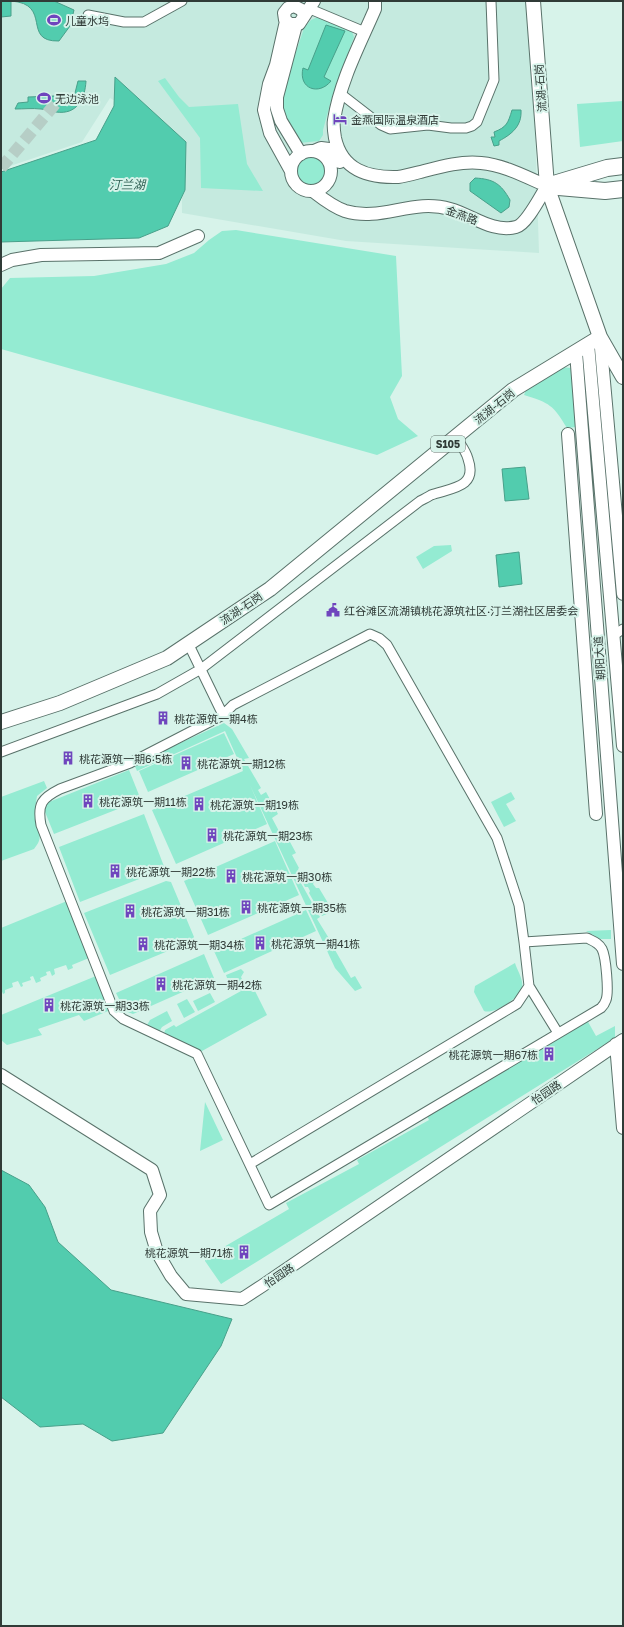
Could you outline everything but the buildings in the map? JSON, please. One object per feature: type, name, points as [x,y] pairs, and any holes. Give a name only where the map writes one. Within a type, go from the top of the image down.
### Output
[{"type":"highway","points":[[547,186],[607,168],[623,166]]},
{"type":"highway","points":[[547,186],[605,191],[623,189]]},
{"type":"main road","name":"流湖-石岗","points":[[1,722],[60,703],[167,658],[270,589],[513,390],[594,340],[547,186],[533,1]]},
{"type":"main road","points":[[594,340],[623,377]]},
{"type":"street","points":[[88,15],[124,22],[144,22],[182,1]]},
{"type":"street","points":[[366,31],[362,20],[369,1]]},
{"type":"street","points":[[317,150],[328,142],[344,83],[375,9],[375,1]]},
{"type":"street","points":[[341,94],[381,125],[390,129],[428,125],[459,129],[472,126],[477,122],[494,80],[491,1]]},
{"type":"street","points":[[301,154],[281,121],[276,109],[277,97],[301,8],[366,31]]},
{"type":"street","name":"金燕路","points":[[301,8],[269,84],[264,110],[270,133],[285,158],[291,171],[292,178],[300,189],[307,191],[318,190],[343,204],[373,207],[411,199],[429,199],[460,207],[486,218],[505,223],[512,222],[520,217],[547,186]]},
{"type":"street","points":[[333,120],[333,130],[336,144],[347,164],[358,170],[374,175],[400,177],[463,162],[482,163],[501,167],[547,186]]},
{"type":"street","points":[[291,171],[295,158],[301,154],[307,151],[329,149],[346,168],[363,180],[393,182],[460,167],[487,168],[547,186]]},
{"type":"street","points":[[317,150],[326,156],[332,168],[330,181],[318,190]]},
{"type":"street","points":[[1,265],[12,260],[41,255],[69,256],[159,253],[198,236]]},
{"type":"street","points":[[594,340],[623,594]]},
{"type":"street","name":"朝阳大道","points":[[594,340],[618,632],[623,746]]},
{"type":"street","name":"朝阳大道","points":[[576,352],[623,964]]},
{"type":"street","points":[[568,434],[596,814]]},
{"type":"street","points":[[1,752],[157,694],[200,669],[420,501],[432,495],[458,488],[464,483],[469,476],[471,468],[468,457],[456,437]]},
{"type":"street","points":[[524,942],[587,938],[595,941],[602,948],[605,956],[607,993],[606,1001],[601,1008],[269,1204],[198,1054],[123,1019],[114,1011],[42,825],[39,814],[42,802],[49,794],[60,788],[130,763],[223,715],[234,705],[357,639],[370,634],[379,638],[386,645],[497,838],[519,905],[529,986],[558,1033]]},
{"type":"street","points":[[188,644],[223,715]]},
{"type":"street","points":[[250,1164],[517,1004],[529,986]]},
{"type":"street","points":[[620,1042],[623,1128]]},
{"type":"street","name":"怡园路","points":[[1,1075],[152,1170],[160,1195],[150,1211],[151,1232],[158,1252],[172,1276],[186,1294],[242,1299],[620,1042]]},
{"type":"shaded area","name":"金燕国际温泉酒店","points":[[1,1],[531,1],[539,253],[346,241],[182,213],[181,139],[110,98],[82,142],[1,169]]},
{"type":"shaded area","points":[[318,17],[352,32],[354,37],[332,97],[323,135],[319,141],[299,143],[289,127],[282,110],[283,93],[304,28],[311,20]]},
{"type":"shaded area","points":[[165,78],[179,97],[189,107],[238,104],[247,164],[263,191],[201,188],[200,138],[158,81]]},
{"type":"shaded area","points":[[623,101],[623,141],[580,147],[577,104]]},
{"type":"shaded area","points":[[308,154],[314,154],[323,159],[327,165],[327,177],[323,183],[314,188],[308,188],[299,183],[294,174],[294,168],[299,159]]},
{"type":"shaded area","points":[[236,230],[396,256],[402,376],[390,397],[398,419],[418,436],[377,455],[1,349],[1,289],[10,278],[94,276],[166,264],[194,253],[222,231]]},
{"type":"shaded area","points":[[560,367],[572,368],[577,427],[567,428],[558,414],[550,406],[540,400],[524,395],[526,390]]},
{"type":"shaded area","points":[[451,545],[452,551],[423,569],[416,557],[434,546]]},
{"type":"shaded area","points":[[224,723],[232,729],[249,758],[244,759],[261,788],[258,790],[261,795],[266,792],[278,814],[272,818],[280,833],[284,831],[296,853],[292,855],[299,868],[300,874],[297,876],[320,917],[317,919],[330,940],[336,937],[341,946],[335,950],[351,978],[355,976],[362,988],[355,991],[335,968],[250,785],[267,824],[176,864],[152,810],[243,771],[225,731],[137,771],[134,764]]},
{"type":"shaded area","name":"桃花源筑一期12栋","points":[[224,733],[234,754],[148,792],[139,771]]},
{"type":"shaded area","points":[[129,770],[141,800],[54,834],[43,807],[49,802]]},
{"type":"shaded area","points":[[44,781],[47,788],[37,796],[35,810],[35,819],[40,837],[39,841],[34,849],[1,861],[1,797]]},
{"type":"shaded area","points":[[511,792],[515,799],[506,804],[516,821],[504,827],[491,802]]},
{"type":"shaded area","points":[[144,814],[165,869],[80,902],[59,847]]},
{"type":"shaded area","points":[[275,841],[299,895],[208,935],[184,881]]},
{"type":"shaded area","points":[[310,874],[314,882],[313,884],[316,888],[319,888],[331,908],[329,913],[322,916],[309,893],[310,891],[308,887],[305,887],[301,879]]},
{"type":"shaded area","points":[[166,881],[171,882],[194,937],[192,941],[110,975],[84,913]]},
{"type":"shaded area","points":[[67,901],[89,958],[72,965],[73,968],[68,970],[66,965],[54,969],[55,974],[52,976],[50,971],[46,972],[47,975],[40,978],[41,981],[36,983],[33,976],[30,977],[31,980],[22,983],[23,986],[21,987],[18,981],[12,983],[13,987],[5,990],[5,993],[3,994],[1,989],[1,928]]},
{"type":"shaded area","points":[[306,910],[316,931],[224,973],[214,951]]},
{"type":"shaded area","points":[[611,930],[611,939],[600,939],[586,931]]},
{"type":"shaded area","points":[[204,954],[214,978],[133,1014],[125,1011],[116,993]]},
{"type":"shaded area","points":[[515,963],[522,982],[520,992],[506,1005],[488,1012],[484,1011],[474,992],[475,986]]},
{"type":"shaded area","points":[[241,969],[244,972],[241,977],[244,983],[251,983],[267,1015],[202,1051],[164,1035],[165,1030],[174,1025],[176,1027],[241,991],[234,979],[227,978],[226,975]]},
{"type":"shaded area","points":[[96,976],[108,1011],[84,1021],[79,1015],[38,1029],[42,1035],[7,1045],[1,1040],[1,1015]]},
{"type":"shaded area","points":[[210,993],[215,1002],[198,1011],[193,1001]]},
{"type":"shaded area","points":[[187,999],[195,1012],[184,1018],[177,1004]]},
{"type":"shaded area","points":[[167,1011],[172,1021],[162,1027],[159,1032],[147,1025],[150,1020]]},
{"type":"shaded area","points":[[587,1020],[596,1036],[615,1026],[615,1038],[221,1284],[205,1261],[205,1258],[289,1209],[286,1203],[359,1164],[357,1160],[429,1120],[427,1116],[499,1075],[497,1071]]},
{"type":"shaded area","points":[[205,1102],[223,1140],[200,1151]]},
{"type":"water","points":[[1,1],[11,1],[11,16],[1,17]]},
{"type":"water","name":"儿童水坞","points":[[11,1],[54,1],[74,10],[70,26],[59,41],[48,40],[41,36],[38,30],[35,15],[31,9],[24,4]]},
{"type":"water","points":[[326,25],[345,31],[324,77],[331,81],[326,86],[316,89],[306,85],[302,75],[303,68],[308,70]]},
{"type":"water","name":"汀兰湖","points":[[115,77],[186,142],[185,190],[168,226],[139,238],[1,242],[1,172],[96,140],[114,106]]},
{"type":"water","name":"无边泳池","points":[[78,81],[86,81],[84,94],[82,100],[69,111],[54,112],[45,109],[15,109],[18,103],[28,102],[28,97],[54,96],[65,101],[70,100],[74,97]]},
{"type":"water","points":[[512,110],[521,110],[518,125],[512,132],[499,141],[499,145],[494,146],[491,137],[495,137],[494,132],[506,124]]},
{"type":"water","points":[[475,178],[492,181],[500,186],[510,200],[509,207],[501,213],[470,191],[470,183]]},
{"type":"water","points":[[525,467],[529,499],[505,501],[502,469]]},
{"type":"water","points":[[519,552],[522,584],[499,587],[496,555]]},
{"type":"water","points":[[1,1170],[29,1185],[45,1207],[58,1242],[111,1290],[232,1319],[221,1346],[163,1433],[112,1441],[83,1424],[40,1427],[1,1397]]},
{"type":"tunnel","points":[[1,168],[61,97]]},
{"type":"place","name":"儿童水坞","points":[[54,20]]},
{"type":"place","name":"无边泳池","points":[[44,98]]},
{"type":"place","name":"金燕国际温泉酒店","points":[[340,119]]},
{"type":"place","name":"红谷滩区流湖镇桃花源筑社区·汀兰湖社区居委会","points":[[333,610]]},
{"type":"place","name":"桃花源筑一期4栋","points":[[163,718]]},
{"type":"place","name":"桃花源筑一期6·5栋","points":[[68,758]]},
{"type":"place","name":"桃花源筑一期12栋","points":[[186,763]]},
{"type":"place","name":"桃花源筑一期11栋","points":[[88,801]]},
{"type":"place","name":"桃花源筑一期19栋","points":[[199,804]]},
{"type":"place","name":"桃花源筑一期23栋","points":[[212,835]]},
{"type":"place","name":"桃花源筑一期22栋","points":[[115,871]]},
{"type":"place","name":"桃花源筑一期30栋","points":[[231,876]]},
{"type":"place","name":"桃花源筑一期35栋","points":[[246,907]]},
{"type":"place","name":"桃花源筑一期31栋","points":[[130,911]]},
{"type":"place","name":"桃花源筑一期41栋","points":[[260,943]]},
{"type":"place","name":"桃花源筑一期34栋","points":[[143,944]]},
{"type":"place","name":"桃花源筑一期42栋","points":[[161,984]]},
{"type":"place","name":"桃花源筑一期33栋","points":[[49,1005]]},
{"type":"place","name":"桃花源筑一期67栋","points":[[549,1054]]},
{"type":"place","name":"桃花源筑一期71栋","points":[[244,1252]]}]
